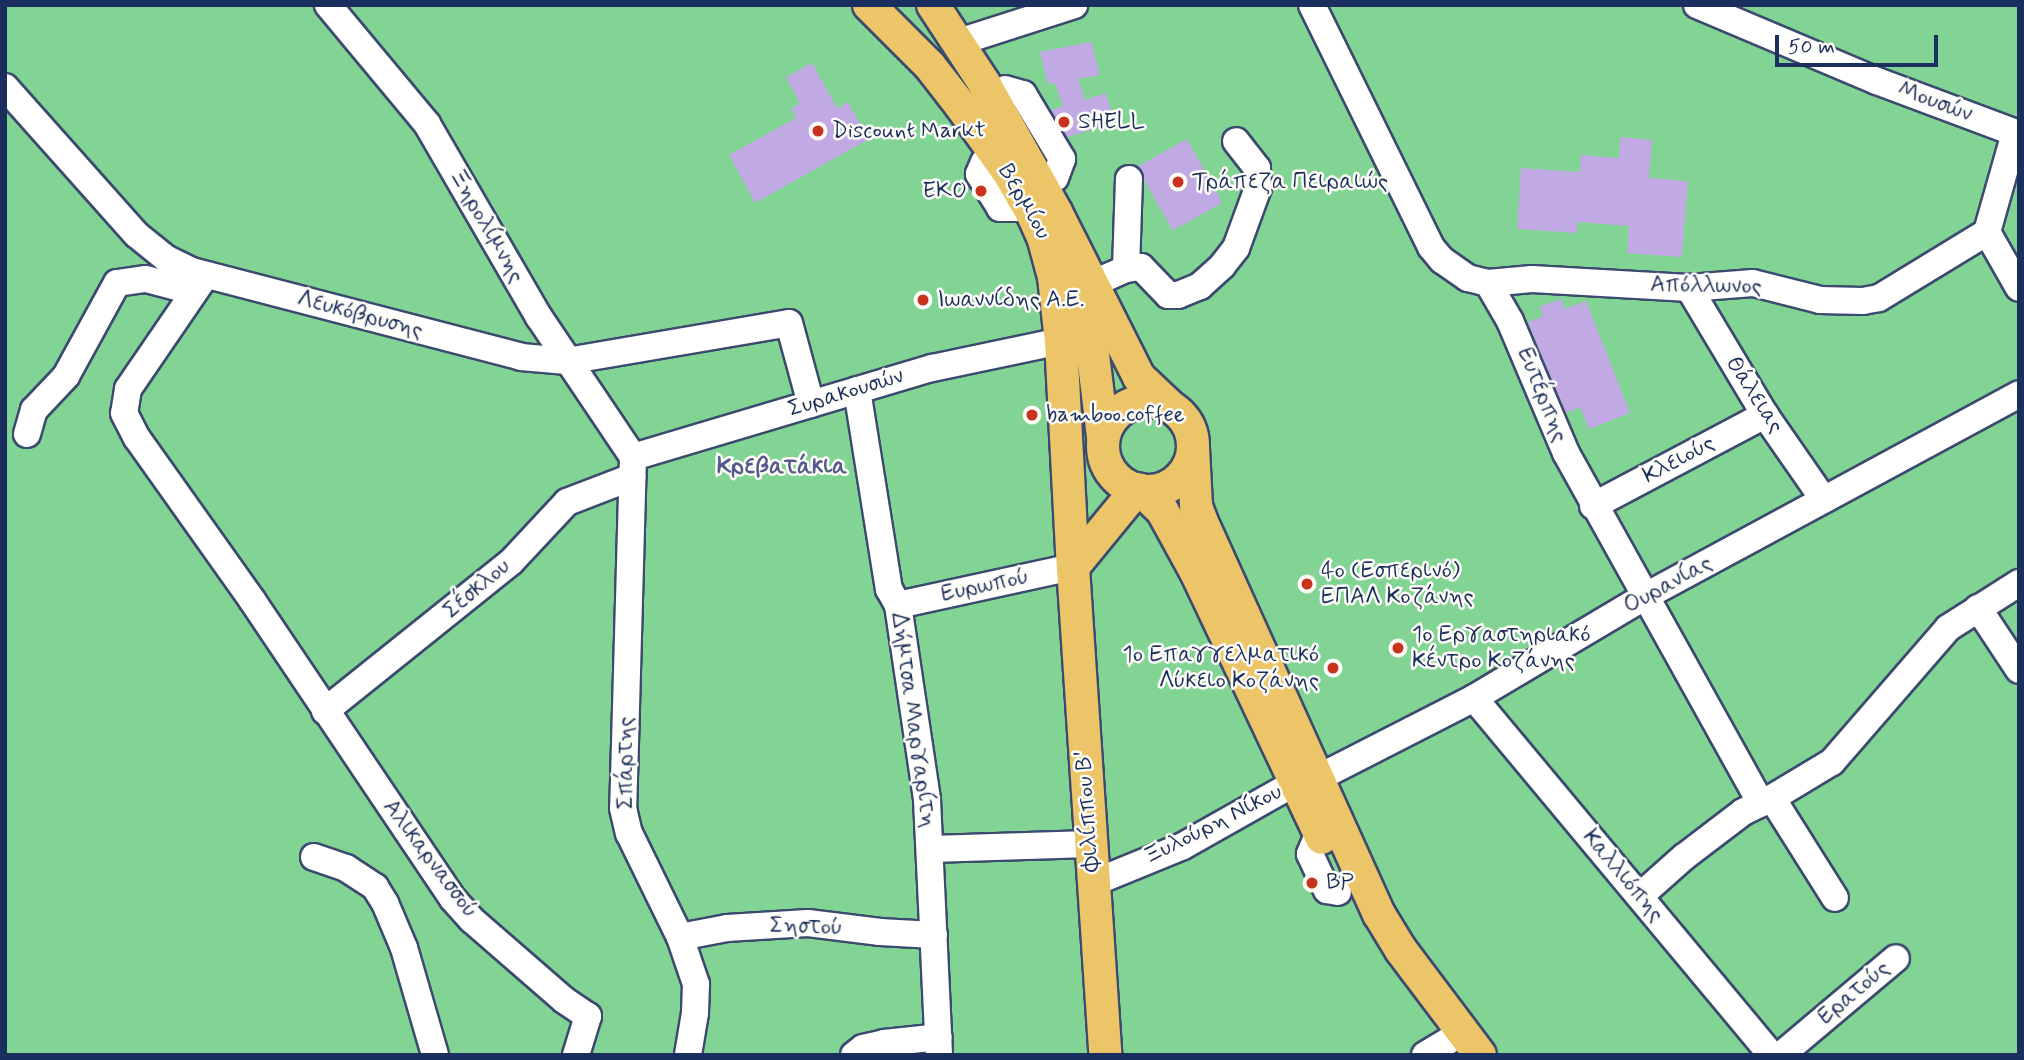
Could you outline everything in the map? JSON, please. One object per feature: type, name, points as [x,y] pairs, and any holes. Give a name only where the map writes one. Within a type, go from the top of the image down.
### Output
[{"type":"main road","points":[[871,5],[887,5]]},
{"type":"main road","name":"Βερμίου","points":[[871,5],[938,76],[1030,208],[1064,276],[1089,341],[1100,395],[1103,445]]},
{"type":"main road","name":"Βερμίου","points":[[933,5],[959,42],[1094,283],[1139,377],[1172,408]]},
{"type":"main road","points":[[952,5],[959,42]]},
{"type":"main road","name":"Φιλίππου Β'","points":[[1030,208],[1044,240],[1054,277],[1061,341],[1105,1055]]},
{"type":"main road","points":[[1069,503],[1103,445],[1114,416],[1134,402],[1158,401],[1172,408],[1188,426],[1193,448],[1194,490],[1201,520],[1362,922],[1445,1050]]},
{"type":"main road","points":[[1103,445],[1116,478],[1151,497],[1166,516],[1391,934],[1480,1055]]},
{"type":"main road","points":[[1073,567],[1139,490],[1162,489],[1179,479],[1187,468],[1193,448]]},
{"type":"street","name":"Ξηρολίμνης","points":[[328,5],[428,124],[632,467]]},
{"type":"street","points":[[959,42],[1074,5]]},
{"type":"street","points":[[1312,5],[1431,247],[1442,260],[1468,278],[1488,283]]},
{"type":"street","name":"Μουσών","points":[[1697,5],[1877,81],[2017,133]]},
{"type":"street","name":"Λευκόβρυσης","points":[[5,87],[137,235],[199,283],[521,358],[567,361],[789,323],[811,404]]},
{"type":"street","points":[[1005,89],[1023,93],[1062,159],[1055,178]]},
{"type":"street","points":[[2017,133],[1987,232],[2019,288]]},
{"type":"street","points":[[1094,283],[1126,269],[1141,267],[1168,295],[1178,295],[1200,286],[1222,266],[1236,248],[1258,188],[1257,168],[1236,141]]},
{"type":"street","points":[[984,162],[979,174],[1000,208],[1030,208]]},
{"type":"street","points":[[1126,269],[1129,178]]},
{"type":"street","name":"Απόλλωνος","points":[[1488,283],[1532,279],[1689,288],[1753,283],[1820,300],[1863,302],[1879,298],[1987,232]]},
{"type":"street","points":[[27,434],[34,410],[66,376],[117,283],[146,279],[199,283]]},
{"type":"street","name":"Αλικαρνασσού","points":[[199,283],[128,390],[124,413],[137,438],[252,600],[453,899],[472,920],[564,1000],[582,1012]]},
{"type":"street","name":"Ευτέρπης","points":[[1488,283],[1510,321],[1566,453],[1644,597],[1767,801],[1835,898]]},
{"type":"street","name":"Θάλειας","points":[[1689,288],[1765,415],[1824,500]]},
{"type":"street","name":"Συρακουσών","points":[[632,467],[857,390],[932,368],[1061,341]]},
{"type":"street","name":"Δήμτσα Μαργαρίτη","points":[[857,390],[889,589],[898,606],[927,800],[939,1046]]},
{"type":"street","name":"Ουρανίας","points":[[1306,780],[1474,698],[1644,597],[2019,394]]},
{"type":"street","name":"Κλειούς","points":[[1593,506],[1765,415]]},
{"type":"street","name":"Σέσκλου","points":[[325,711],[511,562],[567,502],[632,467]]},
{"type":"street","name":"Σπάρτης","points":[[632,467],[623,808],[637,852],[680,937],[696,984],[695,1013],[688,1055]]},
{"type":"street","name":"Ευρωπού","points":[[898,606],[1073,567]]},
{"type":"street","points":[[1640,896],[1717,831],[1840,755],[1948,628],[2019,583]]},
{"type":"street","points":[[1978,608],[2019,670]]},
{"type":"street","name":"Καλλιόπης","points":[[1474,698],[1771,1055]]},
{"type":"street","name":"Ξυλούρη Νίκου","points":[[1093,883],[1183,846],[1306,780]]},
{"type":"street","points":[[931,849],[1090,844]]},
{"type":"street","points":[[1314,844],[1310,854],[1327,890],[1338,892]]},
{"type":"street","points":[[314,857],[346,868],[375,887],[404,948],[435,1055]]},
{"type":"street","name":"Σηστού","points":[[680,937],[727,928],[808,923],[880,932],[934,935]]},
{"type":"street","name":"Ερατούς","points":[[1781,1055],[1896,958]]},
{"type":"street","points":[[560,1055],[570,1045],[582,1012]]},
{"type":"street","points":[[576,1055],[588,1021],[582,1012]]},
{"type":"street","points":[[854,1055],[863,1048],[884,1043],[939,1046]]},
{"type":"green space","points":[[5,5],[2019,5],[2019,1055],[5,1055]]},
{"type":"building","points":[[1091,42],[1100,75],[1078,79],[1085,100],[1106,93],[1115,122],[1040,146],[1030,117],[1063,106],[1055,83],[1048,84],[1040,52]]},
{"type":"building","points":[[812,63],[837,108],[848,102],[869,139],[755,203],[729,155],[796,118],[791,108],[800,104],[786,77]]},
{"type":"building","points":[[1620,137],[1652,140],[1649,178],[1688,181],[1682,257],[1627,253],[1629,226],[1578,222],[1577,233],[1517,229],[1521,168],[1580,172],[1581,155],[1619,158]]},
{"type":"building","name":"Τράπεζα Πειραιώς","points":[[1187,139],[1222,203],[1173,230],[1137,167]]},
{"type":"building","points":[[1561,299],[1565,309],[1586,301],[1630,413],[1589,429],[1580,407],[1564,414],[1528,322],[1543,316],[1539,307]]},
{"type":"place","name":"SHELL","points":[[1064,122]]},
{"type":"place","name":"Discount Markt","points":[[818,131]]},
{"type":"place","name":"Τράπεζα Πειραιώς","points":[[1178,182]]},
{"type":"place","name":"EKO","points":[[981,191]]},
{"type":"place","name":"Ιωαννίδης Α.Ε.","points":[[923,300]]},
{"type":"place","name":"bamboo.coffee","points":[[1032,415]]},
{"type":"place","name":"4ο (Εσπερινό) ΕΠΑΛ Κοζάνης","points":[[1307,584]]},
{"type":"place","name":"1ο Εργαστηριακό Κέντρο Κοζάνης","points":[[1398,648]]},
{"type":"place","name":"1ο Επαγγελματικό Λύκειο Κοζάνης","points":[[1333,668]]},
{"type":"place","name":"BP","points":[[1312,883]]},
{"type":"district","name":"Κρεβατάκια","points":[[782,467]]}]
